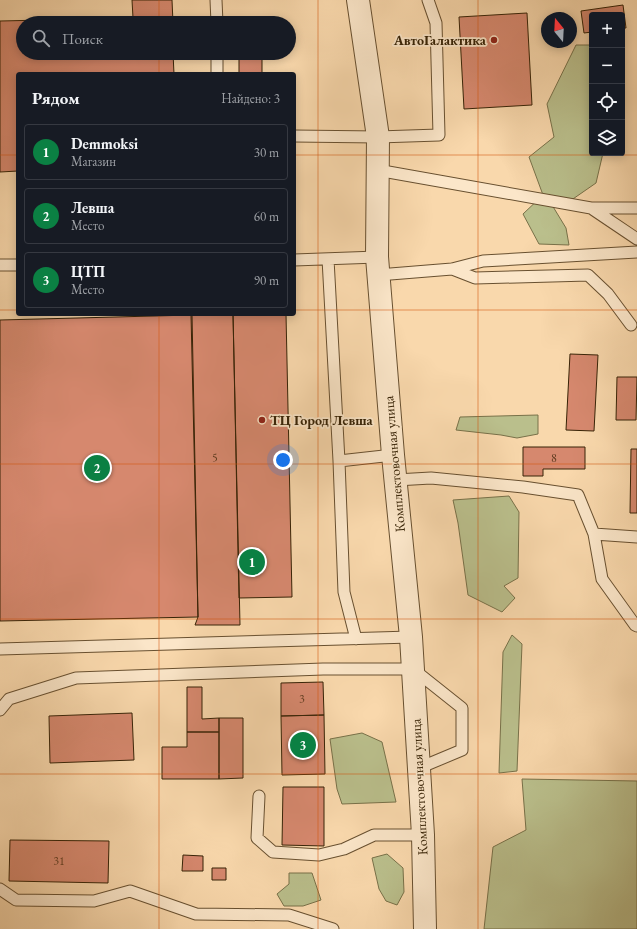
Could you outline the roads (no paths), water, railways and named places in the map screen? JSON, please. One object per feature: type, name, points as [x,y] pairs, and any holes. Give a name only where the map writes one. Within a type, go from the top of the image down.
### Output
[{"type":"street","name":"Комплектовочная улица","points":[[358,0],[378,137],[378,266],[393,455],[411,637],[423,835],[425,929]]},
{"type":"lane","points":[[216,0],[216,16]]},
{"type":"lane","points":[[296,136],[439,136],[436,23],[428,0]]},
{"type":"lane","points":[[217,60],[217,72]]},
{"type":"lane","points":[[378,170],[591,208],[637,208]]},
{"type":"lane","points":[[591,208],[637,239]]},
{"type":"lane","points":[[296,260],[328,260],[378,266],[452,269],[483,261],[637,252]]},
{"type":"lane","points":[[328,260],[339,461],[344,592],[356,639]]},
{"type":"lane","points":[[0,265],[16,265]]},
{"type":"lane","points":[[452,269],[475,278],[588,275],[608,294],[631,324]]},
{"type":"lane","points":[[339,461],[393,455]]},
{"type":"lane","points":[[396,480],[431,478],[523,487],[578,495],[594,534],[602,579],[637,626]]},
{"type":"lane","points":[[594,534],[637,537]]},
{"type":"lane","points":[[0,649],[411,637]]},
{"type":"lane","points":[[0,710],[9,699],[76,678],[323,669],[413,669],[462,708],[462,750],[419,768]]},
{"type":"lane","points":[[259,796],[257,838],[273,852],[319,854],[344,849],[374,835],[423,835]]},
{"type":"lane","points":[[0,889],[16,900],[94,901],[130,891],[196,914],[289,916],[332,929]]},
{"type":"place","name":"АвтоГалактика","points":[[494,40]]},
{"type":"place","name":"ТЦ Город Левша","points":[[262,420]]},
{"type":"place","name":"Левша","points":[[97,468]]},
{"type":"place","name":"Demmoksi","points":[[252,562]]},
{"type":"place","name":"ЦТП","points":[[303,745]]}]
